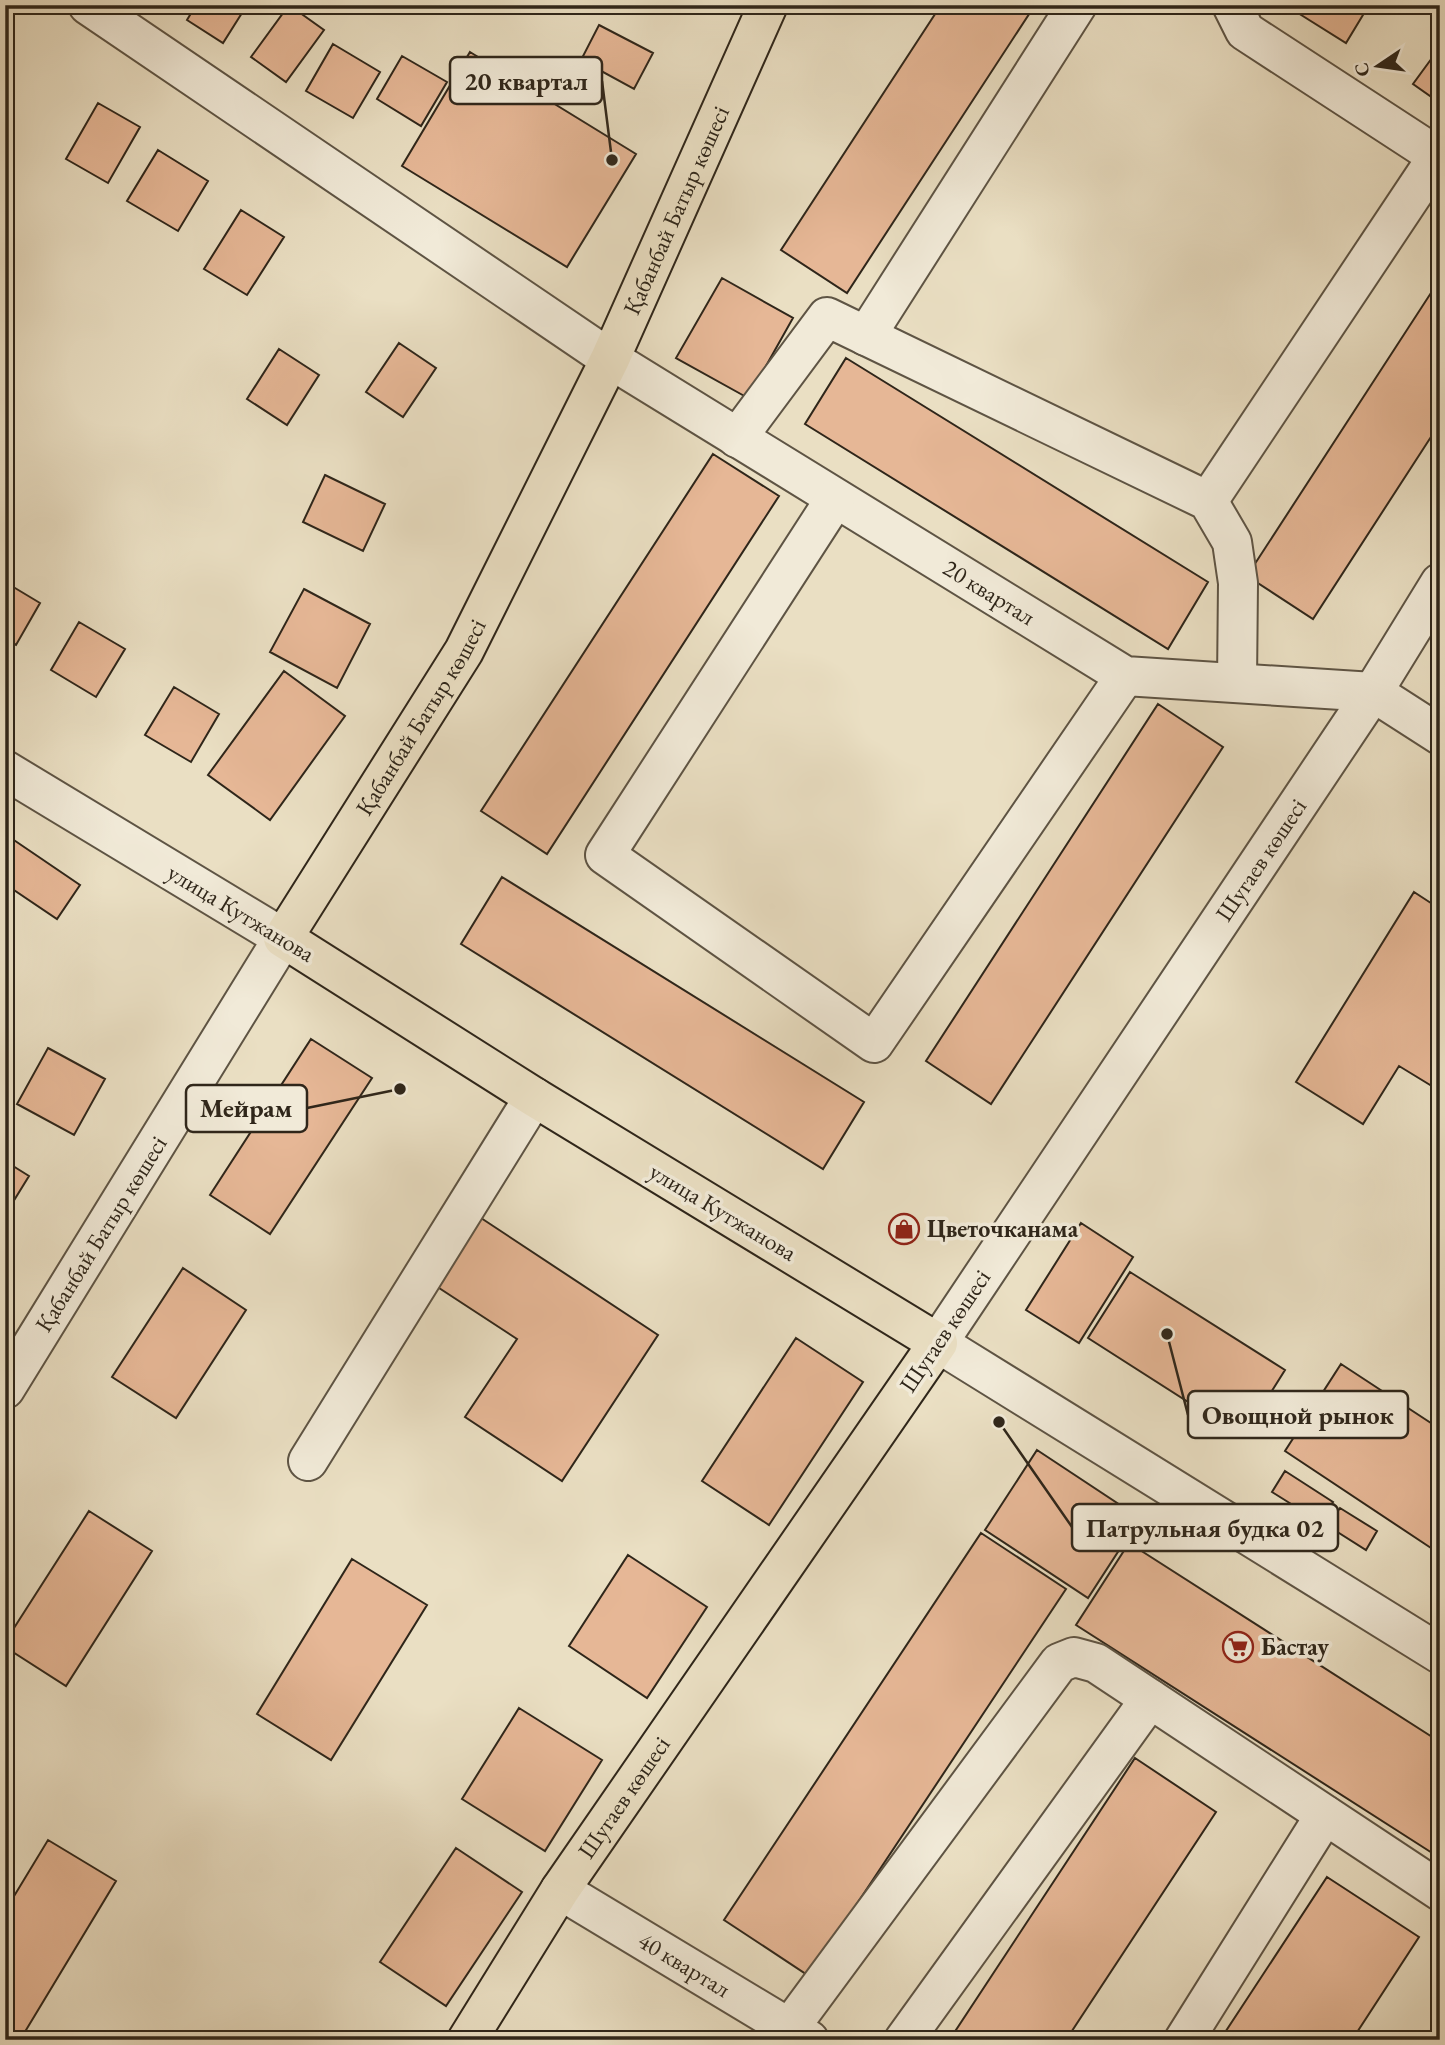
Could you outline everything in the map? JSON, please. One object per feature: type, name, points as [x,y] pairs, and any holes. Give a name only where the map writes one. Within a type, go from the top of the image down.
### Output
[{"type":"main road","name":"Қабанбай Батыр көшесі","points":[[283,938],[464,651],[610,359],[768,5]]},
{"type":"main road","name":"улица Кутжанова","points":[[283,938],[534,1097],[938,1343]]},
{"type":"main road","name":"Шугаев көшесі","points":[[467,2040],[560,1890],[938,1343]]},
{"type":"street","name":"20 квартал","points":[[88,5],[610,359],[1125,676],[1373,692],[1440,735]]},
{"type":"street","points":[[866,335],[1077,5]]},
{"type":"street","points":[[1208,501],[1439,157],[1245,31],[1232,5]]},
{"type":"street","points":[[737,438],[827,317],[1208,501],[1231,542],[1238,583],[1237,682]]},
{"type":"street","points":[[835,499],[605,855],[874,1043],[1125,676]]},
{"type":"street","name":"Шугаев көшесі","points":[[938,1343],[1373,692],[1440,583]]},
{"type":"street","name":"улица Кутжанова","points":[[5,770],[283,938]]},
{"type":"street","name":"Қабанбай Батыр көшесі","points":[[5,1389],[283,938]]},
{"type":"street","points":[[308,1461],[534,1097]]},
{"type":"street","name":"улица Кутжанова","points":[[938,1343],[1440,1654]]},
{"type":"street","points":[[799,2035],[1059,1663],[1074,1657],[1096,1663],[1440,1891]]},
{"type":"street","points":[[904,2040],[1150,1699]]},
{"type":"street","points":[[1184,2040],[1325,1815]]},
{"type":"street","name":"40 квартал","points":[[560,1890],[799,2035]]},
{"type":"building","points":[[196,5],[247,5],[223,43],[187,20]]},
{"type":"building","points":[[289,5],[324,30],[286,82],[251,57]]},
{"type":"building","points":[[941,5],[1035,5],[847,293],[781,250]]},
{"type":"building","points":[[1303,5],[1369,5],[1346,43],[1298,13]]},
{"type":"building","points":[[599,25],[653,53],[634,89],[581,60]]},
{"type":"building","points":[[333,44],[380,72],[353,118],[306,91]]},
{"type":"building","points":[[1440,47],[1440,103],[1413,84]]},
{"type":"building","points":[[470,52],[636,154],[567,267],[402,166]]},
{"type":"building","points":[[402,56],[447,82],[421,126],[377,99]]},
{"type":"building","points":[[98,103],[140,127],[108,183],[66,159]]},
{"type":"building","points":[[158,150],[208,181],[178,231],[127,201]]},
{"type":"building","points":[[241,210],[284,237],[247,295],[204,269]]},
{"type":"building","points":[[722,278],[793,318],[748,398],[676,358]]},
{"type":"building","points":[[1440,279],[1440,423],[1313,619],[1247,576]]},
{"type":"building","points":[[399,343],[436,368],[403,417],[366,392]]},
{"type":"building","points":[[279,349],[319,375],[287,425],[247,399]]},
{"type":"building","points":[[846,358],[1208,582],[1168,649],[805,424]]},
{"type":"building","points":[[713,454],[779,496],[547,854],[481,811]]},
{"type":"building","points":[[325,475],[385,504],[363,551],[303,522]]},
{"type":"building","points":[[5,582],[40,603],[16,645],[5,639]]},
{"type":"building","points":[[304,589],[370,624],[337,688],[270,652]]},
{"type":"building","points":[[79,622],[125,649],[96,697],[51,670]]},
{"type":"building","points":[[284,671],[345,716],[270,820],[208,775]]},
{"type":"building","points":[[174,687],[219,714],[191,762],[145,735]]},
{"type":"building","points":[[1158,704],[1223,747],[991,1104],[926,1061]]},
{"type":"building","points":[[5,834],[80,885],[57,919],[5,884]]},
{"type":"building","points":[[502,877],[864,1102],[823,1169],[461,944]]},
{"type":"building","points":[[1414,892],[1440,909],[1440,1004],[1434,1014],[1440,1018],[1440,1091],[1399,1066],[1363,1124],[1296,1082]]},
{"type":"building","points":[[311,1039],[372,1078],[270,1234],[210,1195]]},
{"type":"building","points":[[48,1048],[105,1079],[74,1135],[17,1104]]},
{"type":"building","points":[[5,1161],[29,1176],[5,1215]]},
{"type":"building","points":[[481,1218],[658,1335],[562,1481],[465,1417],[517,1339],[436,1286]]},
{"type":"building","points":[[1081,1223],[1133,1257],[1079,1343],[1026,1310]]},
{"type":"building","points":[[183,1268],[246,1310],[176,1418],[112,1377]]},
{"type":"building","points":[[1130,1272],[1285,1370],[1243,1437],[1088,1338]]},
{"type":"building","points":[[796,1338],[863,1382],[769,1525],[702,1481]]},
{"type":"building","points":[[1341,1364],[1440,1429],[1440,1554],[1285,1451]]},
{"type":"building","points":[[1037,1450],[1158,1530],[1145,1550],[1127,1538],[1088,1598],[985,1530]]},
{"type":"building","points":[[1285,1471],[1333,1502],[1320,1522],[1272,1492]]},
{"type":"building","points":[[1340,1508],[1377,1531],[1366,1550],[1328,1526]]},
{"type":"building","points":[[89,1511],[152,1551],[66,1686],[5,1647],[5,1642]]},
{"type":"building","points":[[981,1533],[1066,1589],[809,1976],[724,1920]]},
{"type":"building","points":[[1129,1543],[1440,1742],[1440,1858],[1076,1625]]},
{"type":"building","points":[[628,1555],[707,1607],[647,1698],[569,1646]]},
{"type":"building","points":[[352,1559],[427,1605],[331,1760],[257,1714]]},
{"type":"building","points":[[519,1708],[602,1760],[545,1851],[462,1799]]},
{"type":"building","points":[[1135,1758],[1216,1812],[1066,2040],[958,2040],[952,2036]]},
{"type":"building","points":[[48,1840],[116,1881],[20,2040],[5,2040],[5,1911]]},
{"type":"building","points":[[456,1848],[522,1892],[446,2006],[380,1962]]},
{"type":"building","points":[[1327,1877],[1419,1937],[1352,2040],[1220,2040]]},
{"type":"place","name":"20 квартал","points":[[612,160]]},
{"type":"place","name":"Мейрам","points":[[400,1089]]},
{"type":"place","name":"Цветочканама","points":[[904,1229]]},
{"type":"place","name":"Овощной рынок","points":[[1167,1334]]},
{"type":"place","name":"Патрульная будка 02","points":[[999,1422]]},
{"type":"place","name":"Бастау","points":[[1238,1647]]}]
